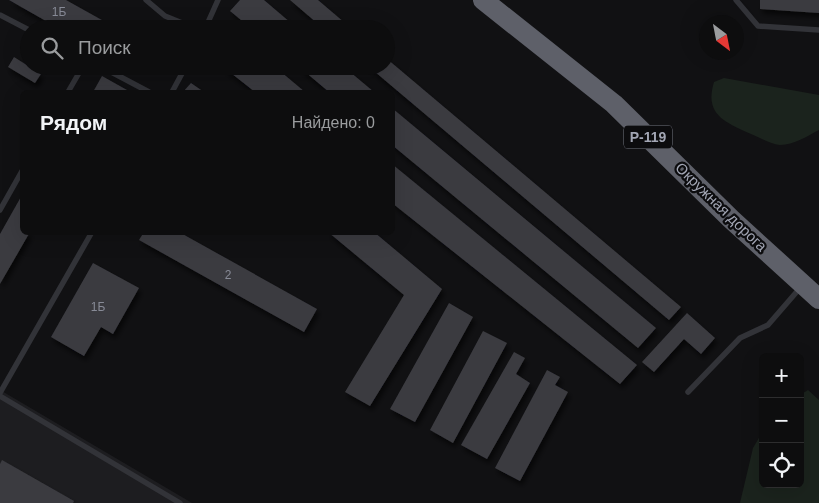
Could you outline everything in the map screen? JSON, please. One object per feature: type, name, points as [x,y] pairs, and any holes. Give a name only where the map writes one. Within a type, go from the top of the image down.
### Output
[{"type":"highway","name":"Окружная дорога","points":[[483,0],[614,104],[731,219],[804,284],[819,300]]},
{"type":"lane","points":[[146,0],[165,16],[175,20]]},
{"type":"lane","points":[[209,20],[218,0]]},
{"type":"lane","points":[[736,0],[758,26],[819,30]]},
{"type":"lane","points":[[0,16],[20,26]]},
{"type":"lane","points":[[69,90],[78,75]]},
{"type":"lane","points":[[117,75],[145,90]]},
{"type":"lane","points":[[173,90],[181,75]]},
{"type":"lane","points":[[0,210],[20,175]]},
{"type":"lane","points":[[90,235],[0,395],[180,503]]},
{"type":"lane","points":[[688,392],[740,338],[768,325],[804,284]]},
{"type":"shaded area","points":[[724,78],[819,95],[819,130],[795,142],[780,145],[769,142],[725,121],[714,110],[712,102],[714,82]]},
{"type":"shaded area","points":[[0,390],[192,503],[0,503]]},
{"type":"shaded area","points":[[808,390],[819,400],[819,503],[740,503],[753,448],[759,438],[759,488],[804,488],[804,392]]},
{"type":"building","points":[[9,0],[66,0],[102,20],[44,20]]},
{"type":"building","points":[[240,0],[264,0],[287,20],[241,20],[230,11]]},
{"type":"building","points":[[290,0],[318,0],[341,20],[313,20]]},
{"type":"building","points":[[760,0],[819,0],[819,13],[760,9]]},
{"type":"building","points":[[14,57],[20,61],[20,74],[8,67]]},
{"type":"building","points":[[395,66],[681,307],[669,320],[379,75],[395,75]]},
{"type":"building","points":[[22,75],[40,75],[35,83]]},
{"type":"building","points":[[233,75],[285,75],[303,90],[252,90]]},
{"type":"building","points":[[309,75],[354,75],[372,90],[327,90]]},
{"type":"building","points":[[102,76],[127,90],[94,90]]},
{"type":"building","points":[[191,83],[201,90],[185,90]]},
{"type":"building","points":[[395,110],[656,328],[638,348],[395,147]]},
{"type":"building","points":[[395,166],[637,365],[620,384],[395,205]]},
{"type":"building","points":[[20,199],[20,235],[28,235],[0,284],[0,234]]},
{"type":"building","points":[[142,235],[184,235],[317,309],[304,332],[139,240]]},
{"type":"building","points":[[332,235],[378,235],[442,289],[370,406],[345,392],[404,295]]},
{"type":"building","points":[[93,263],[139,288],[113,334],[101,327],[84,356],[51,337]]},
{"type":"building","points":[[449,303],[473,317],[415,422],[390,409]]},
{"type":"building","points":[[687,313],[715,338],[701,354],[684,339],[654,372],[642,362]]},
{"type":"building","points":[[483,331],[507,343],[453,443],[430,430]]},
{"type":"building","points":[[514,352],[525,358],[516,374],[530,383],[487,459],[461,445]]},
{"type":"building","points":[[547,370],[560,377],[555,385],[568,392],[520,481],[495,468]]},
{"type":"building","points":[[2,460],[74,501],[73,503],[0,503],[0,464]]}]
